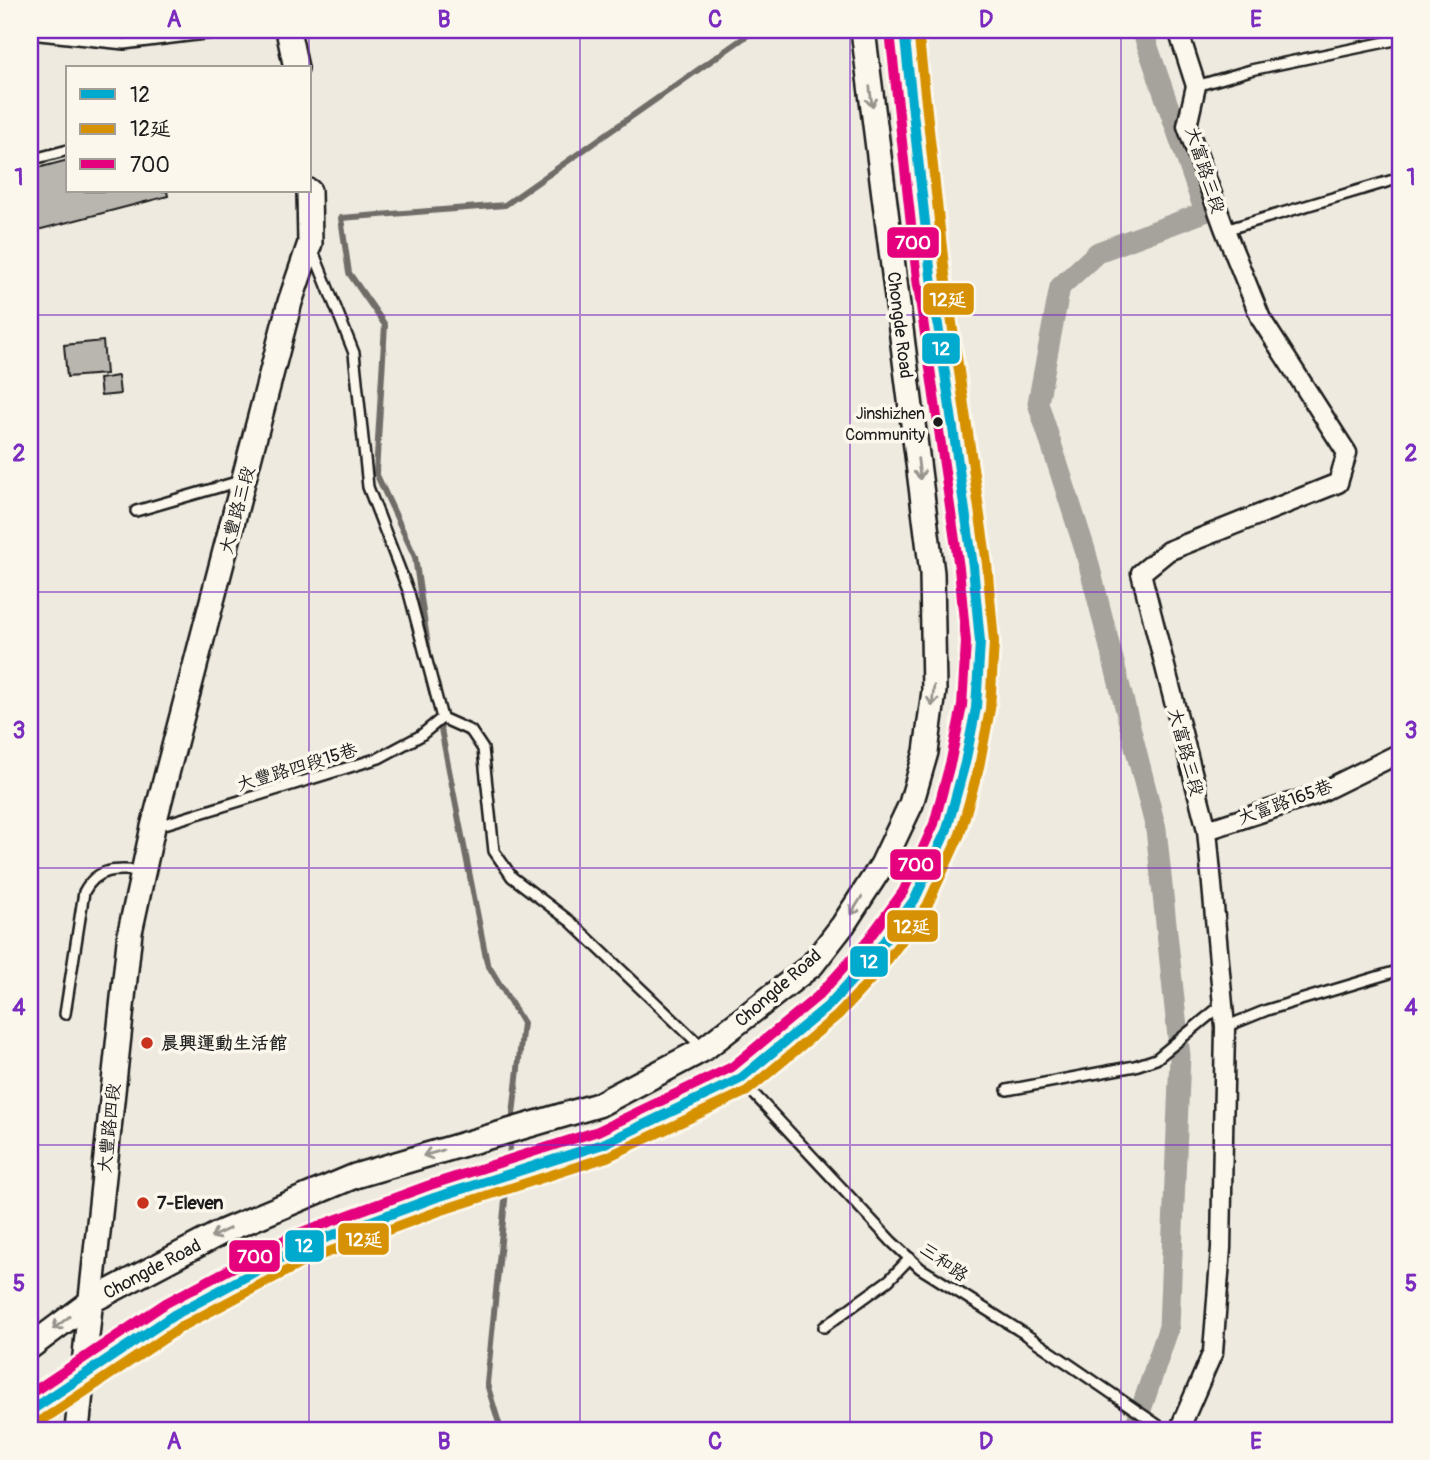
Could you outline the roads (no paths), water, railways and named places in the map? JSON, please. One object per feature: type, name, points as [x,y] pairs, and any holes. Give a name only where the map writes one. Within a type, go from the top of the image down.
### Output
[{"type":"street","points":[[288,30],[296,66]]},
{"type":"street","name":"Chongde Road","points":[[30,1347],[93,1300],[224,1231],[355,1176],[598,1105],[704,1049],[811,965],[843,925],[882,865],[911,804],[926,752],[934,691],[932,573],[863,30]]},
{"type":"street","name":"Chongde Road","points":[[30,1411],[84,1372],[174,1315],[301,1247],[494,1178],[603,1144],[740,1079],[828,1006],[872,958],[915,899],[947,829],[976,708],[981,642],[973,566],[931,277],[904,30]]},
{"type":"street","points":[[1178,30],[1196,86]]},
{"type":"street","name":"大富路三段","points":[[1179,1430],[1213,1352],[1221,1248],[1225,1027],[1216,1008],[1207,830],[1141,573],[1168,551],[1338,483],[1347,453],[1261,319],[1187,126],[1196,86]]},
{"type":"street","name":"大豐路三段","points":[[153,828],[290,302],[310,243],[309,192]]},
{"type":"street","name":"大富路165巷","points":[[1207,830],[1315,795],[1400,753]]},
{"type":"street","name":"大豐路四段","points":[[77,1430],[93,1300],[130,932],[153,828]]},
{"type":"lane","points":[[30,34],[124,44],[236,30]]},
{"type":"lane","points":[[1196,86],[1251,70],[1400,39]]},
{"type":"lane","points":[[30,160],[66,151]]},
{"type":"lane","name":"大富路三段","points":[[1225,229],[1400,178]]},
{"type":"lane","points":[[310,243],[354,353],[368,487],[409,593],[442,718],[471,731],[483,749],[494,851],[512,877],[571,922],[704,1049]]},
{"type":"lane","points":[[136,511],[245,480]]},
{"type":"lane","name":"大豐路四段15巷","points":[[153,828],[379,758],[420,736],[442,718]]},
{"type":"lane","points":[[65,1014],[84,891],[91,878],[113,868],[143,871]]},
{"type":"lane","points":[[1225,1027],[1267,1010],[1397,971]]},
{"type":"lane","points":[[1007,1090],[1135,1066],[1156,1059],[1216,1008]]},
{"type":"lane","name":"三和路","points":[[740,1079],[910,1258],[1165,1430]]},
{"type":"lane","points":[[824,1327],[889,1280],[910,1258]]},
{"type":"waterway","points":[[429,653],[415,557],[376,473],[385,325],[349,273],[341,218],[505,205],[755,30]]},
{"type":"waterway","points":[[1134,1430],[1169,1327],[1180,1056],[1156,829],[1086,553],[1038,403],[1060,287],[1098,252],[1205,212],[1142,30]]},
{"type":"waterway","points":[[439,719],[487,963],[523,1023],[512,1124]]},
{"type":"waterway","points":[[508,1169],[511,1135]]},
{"type":"waterway","points":[[501,1430],[487,1384],[507,1180]]},
{"type":"place","name":"Jinshizhen Community","points":[[938,422]]},
{"type":"place","name":"晨興運動生活館","points":[[147,1043]]},
{"type":"place","name":"7-Eleven","points":[[143,1203]]}]
